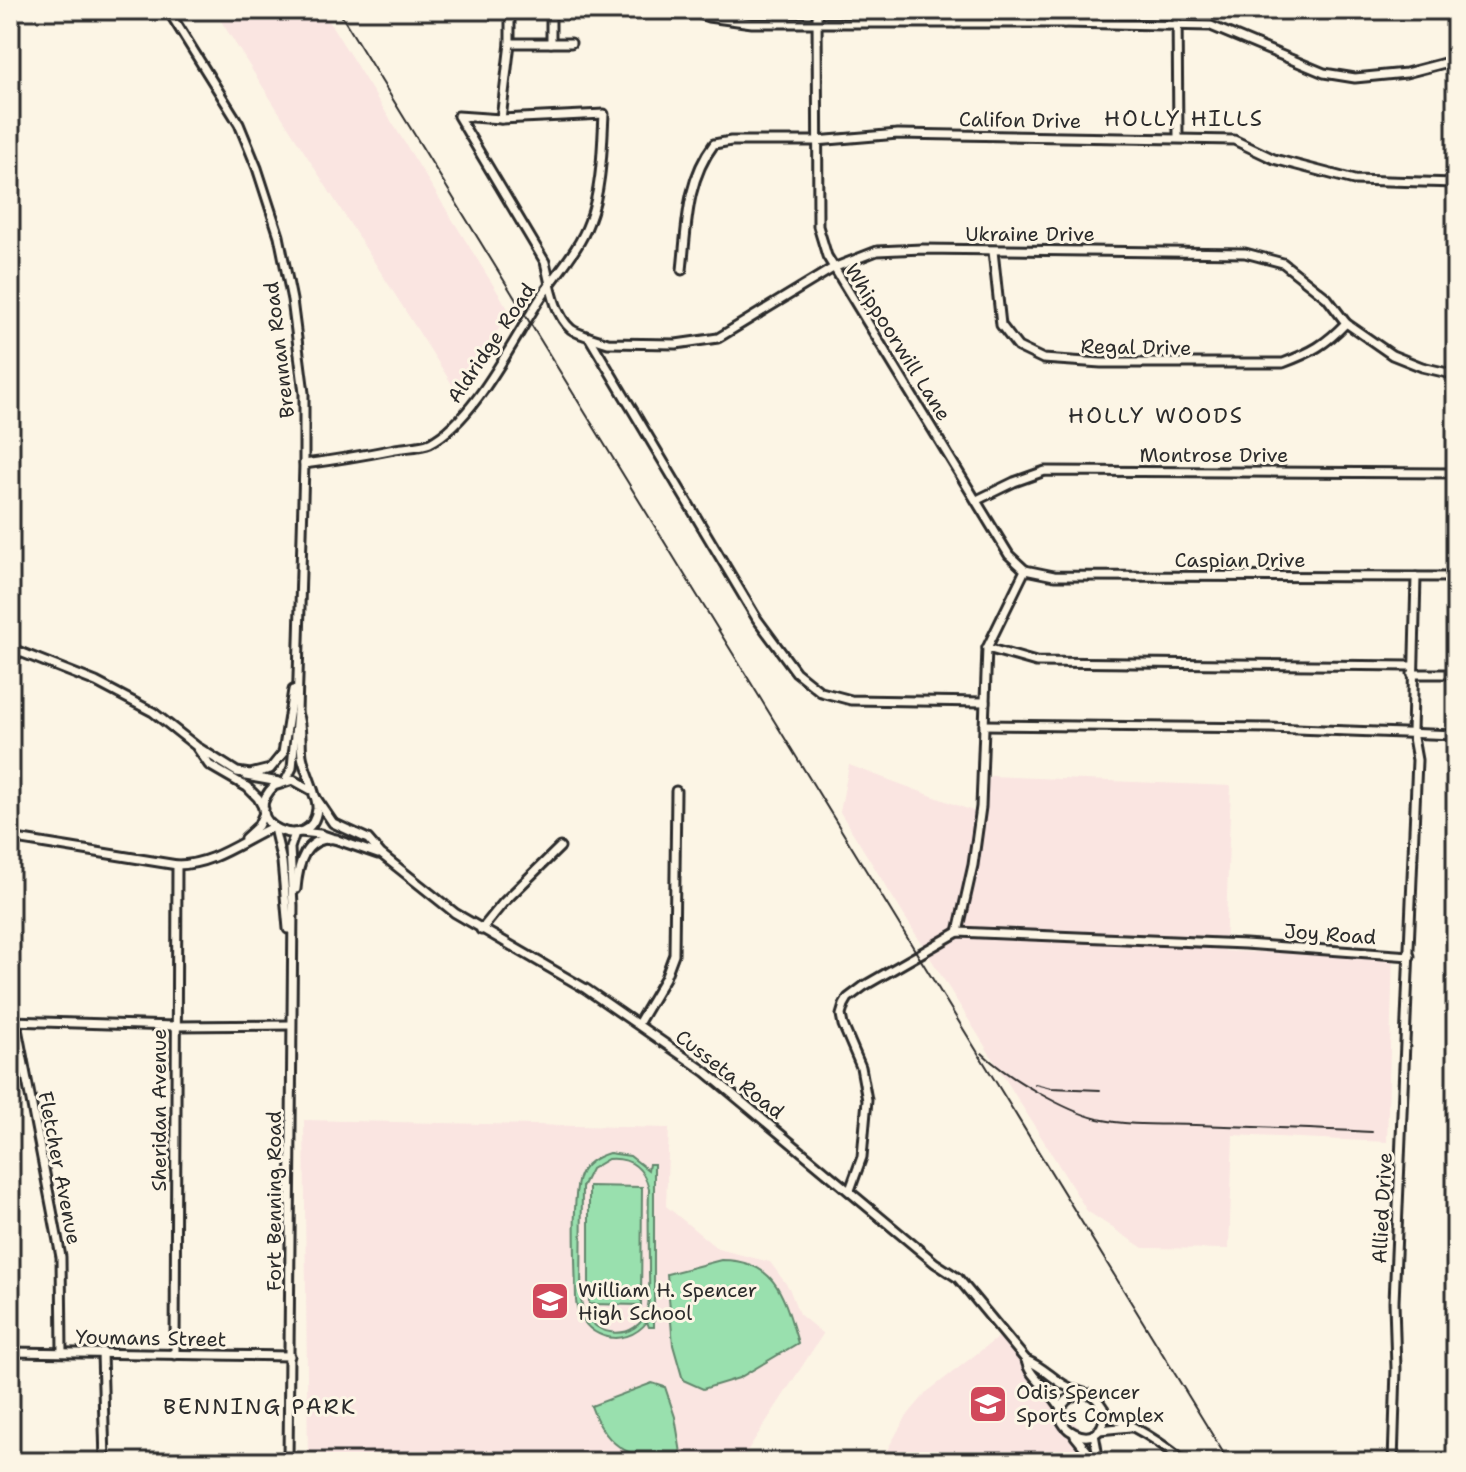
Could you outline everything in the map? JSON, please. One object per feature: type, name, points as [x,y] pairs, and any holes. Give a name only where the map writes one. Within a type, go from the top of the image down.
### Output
[{"type":"street","name":"Brennan Road","points":[[168,10],[239,124],[279,236],[292,300],[301,361],[304,464],[297,713],[292,768],[283,781]]},
{"type":"street","points":[[510,10],[510,43],[501,119],[458,116],[545,262],[560,313],[571,329],[589,337],[757,619],[796,672],[821,692],[851,700],[985,702]]},
{"type":"street","points":[[551,10],[551,43]]},
{"type":"street","points":[[689,10],[708,17],[752,23],[1211,26],[1324,73],[1355,78],[1406,73],[1456,60]]},
{"type":"street","name":"Whippoorwill Lane","points":[[817,10],[818,226],[833,268],[1009,555],[1025,570]]},
{"type":"street","points":[[955,10],[955,23]]},
{"type":"street","points":[[1064,10],[1064,23]]},
{"type":"street","points":[[1177,10],[1178,138]]},
{"type":"street","points":[[510,43],[571,43]]},
{"type":"street","name":"Aldridge Road","points":[[304,464],[429,443],[457,421],[495,372],[589,222],[597,187],[604,114],[501,119]]},
{"type":"street","name":"Califon Drive","points":[[682,270],[692,185],[703,158],[714,144],[731,141],[816,141],[898,134],[1234,140],[1274,159],[1354,180],[1456,183]]},
{"type":"street","name":"Ukraine Drive","points":[[589,337],[608,343],[676,344],[718,338],[833,268],[877,251],[1245,253],[1283,263],[1327,298],[1346,323],[1392,355],[1422,367],[1456,375]]},
{"type":"street","name":"Regal Drive","points":[[993,251],[1001,325],[1018,347],[1043,359],[1076,362],[1283,363],[1327,343],[1346,323]]},
{"type":"street","name":"Montrose Drive","points":[[977,500],[1045,471],[1456,473]]},
{"type":"street","points":[[850,1190],[862,1157],[867,1100],[861,1067],[841,1015],[848,998],[864,986],[958,932],[973,865],[981,807],[987,648],[1025,570]]},
{"type":"street","name":"Caspian Drive","points":[[1025,570],[1054,576],[1456,577]]},
{"type":"street","points":[[1410,956],[1417,760],[1412,732],[1416,577]]},
{"type":"street","points":[[10,648],[107,687],[135,705],[153,712],[196,746],[237,772],[255,779],[300,782],[313,792],[317,807],[314,819],[297,832],[274,828],[241,843]]},
{"type":"street","points":[[987,648],[1036,662],[1412,670],[1456,674]]},
{"type":"street","points":[[237,772],[250,774],[266,771],[280,759],[297,668]]},
{"type":"street","name":"Brennan Road","points":[[297,713],[302,756],[313,792]]},
{"type":"street","points":[[984,725],[1270,728],[1456,735]]},
{"type":"street","points":[[196,746],[209,765],[247,787],[258,798],[274,828]]},
{"type":"street","points":[[10,838],[177,865],[208,860],[230,851],[258,826],[269,790],[283,781]]},
{"type":"street","points":[[638,1024],[671,967],[674,954],[676,791]]},
{"type":"street","name":"Cusseta Road","points":[[313,792],[333,823],[368,839],[381,854],[455,913],[586,989],[706,1072],[935,1263],[958,1278],[1026,1360],[1036,1364],[1067,1389],[1097,1399],[1105,1417],[1096,1432],[1098,1462]]},
{"type":"street","name":"Fort Benning Road","points":[[274,828],[282,862],[291,941]]},
{"type":"street","name":"Cusseta Road","points":[[297,832],[336,839],[381,854]]},
{"type":"street","name":"Fort Benning Road","points":[[288,1462],[293,906],[290,848],[297,832]]},
{"type":"street","points":[[293,906],[298,867],[305,851],[322,839],[336,839]]},
{"type":"street","points":[[481,930],[503,903],[560,847]]},
{"type":"street","name":"Sheridan Avenue","points":[[175,1355],[177,865]]},
{"type":"street","name":"Joy Road","points":[[958,932],[1245,944],[1410,956]]},
{"type":"street","name":"Allied Drive","points":[[1393,1462],[1396,1369],[1394,1302],[1410,956]]},
{"type":"street","name":"Fletcher Avenue","points":[[10,992],[61,1257],[62,1352]]},
{"type":"street","points":[[13,1020],[174,1026],[290,1025]]},
{"type":"street","name":"Youmans Street","points":[[10,1352],[290,1356]]},
{"type":"street","points":[[102,1352],[105,1462]]},
{"type":"street","name":"Cusseta Road","points":[[1026,1360],[1028,1372],[1055,1396],[1062,1410],[1064,1425],[1098,1462]]},
{"type":"street","points":[[1062,1410],[1070,1398],[1084,1393]]},
{"type":"street","points":[[1104,1410],[1163,1444],[1185,1462]]},
{"type":"street","points":[[1074,1435],[1081,1437],[1132,1427]]},
{"type":"shaded area","points":[[214,10],[322,10],[510,312],[457,392]]},
{"type":"shaded area","points":[[849,765],[978,813],[990,776],[1231,786],[1225,951],[1393,956],[1387,1142],[1233,1135],[1229,1249],[1143,1248],[1087,1211],[840,812]]},
{"type":"shaded area","name":"William H. Spencer High School","points":[[304,1120],[669,1128],[666,1206],[718,1249],[770,1262],[789,1288],[799,1314],[823,1334],[740,1462],[308,1462]]},
{"type":"shaded area","name":"Odis Spencer Sports Complex","points":[[1001,1335],[1108,1462],[880,1462],[906,1417],[927,1392]]},
{"type":"green space","points":[[609,1153],[630,1156],[648,1170],[649,1164],[654,1164],[654,1327],[649,1327],[647,1322],[638,1331],[615,1338],[594,1332],[579,1314],[576,1301],[577,1185],[585,1167]],"holes":[[[608,1159],[635,1165],[644,1175],[649,1189],[648,1306],[643,1319],[624,1332],[601,1329],[592,1323],[584,1312],[581,1299],[582,1187],[591,1169]]]},
{"type":"green space","points":[[589,1186],[642,1187],[641,1305],[589,1304]]},
{"type":"green space","points":[[721,1260],[755,1266],[766,1274],[782,1297],[798,1343],[739,1378],[703,1389],[683,1380],[673,1345],[667,1274]]},
{"type":"green space","points":[[652,1383],[665,1387],[675,1417],[681,1453],[650,1457],[637,1455],[614,1443],[597,1421],[591,1406]]},
{"type":"railway","points":[[338,10],[1229,1462]]},
{"type":"railway","points":[[982,1053],[1037,1092],[1098,1119],[1134,1124],[1372,1132]]},
{"type":"railway","points":[[1035,1084],[1051,1088],[1100,1090]]},
{"type":"place","name":"William H. Spencer High School","points":[[550,1301]]},
{"type":"place","name":"Odis Spencer Sports Complex","points":[[988,1404]]},
{"type":"district","name":"HOLLY HILLS","points":[[1184,118]]},
{"type":"district","name":"HOLLY WOODS","points":[[1156,415]]},
{"type":"district","name":"BENNING PARK","points":[[260,1406]]}]
